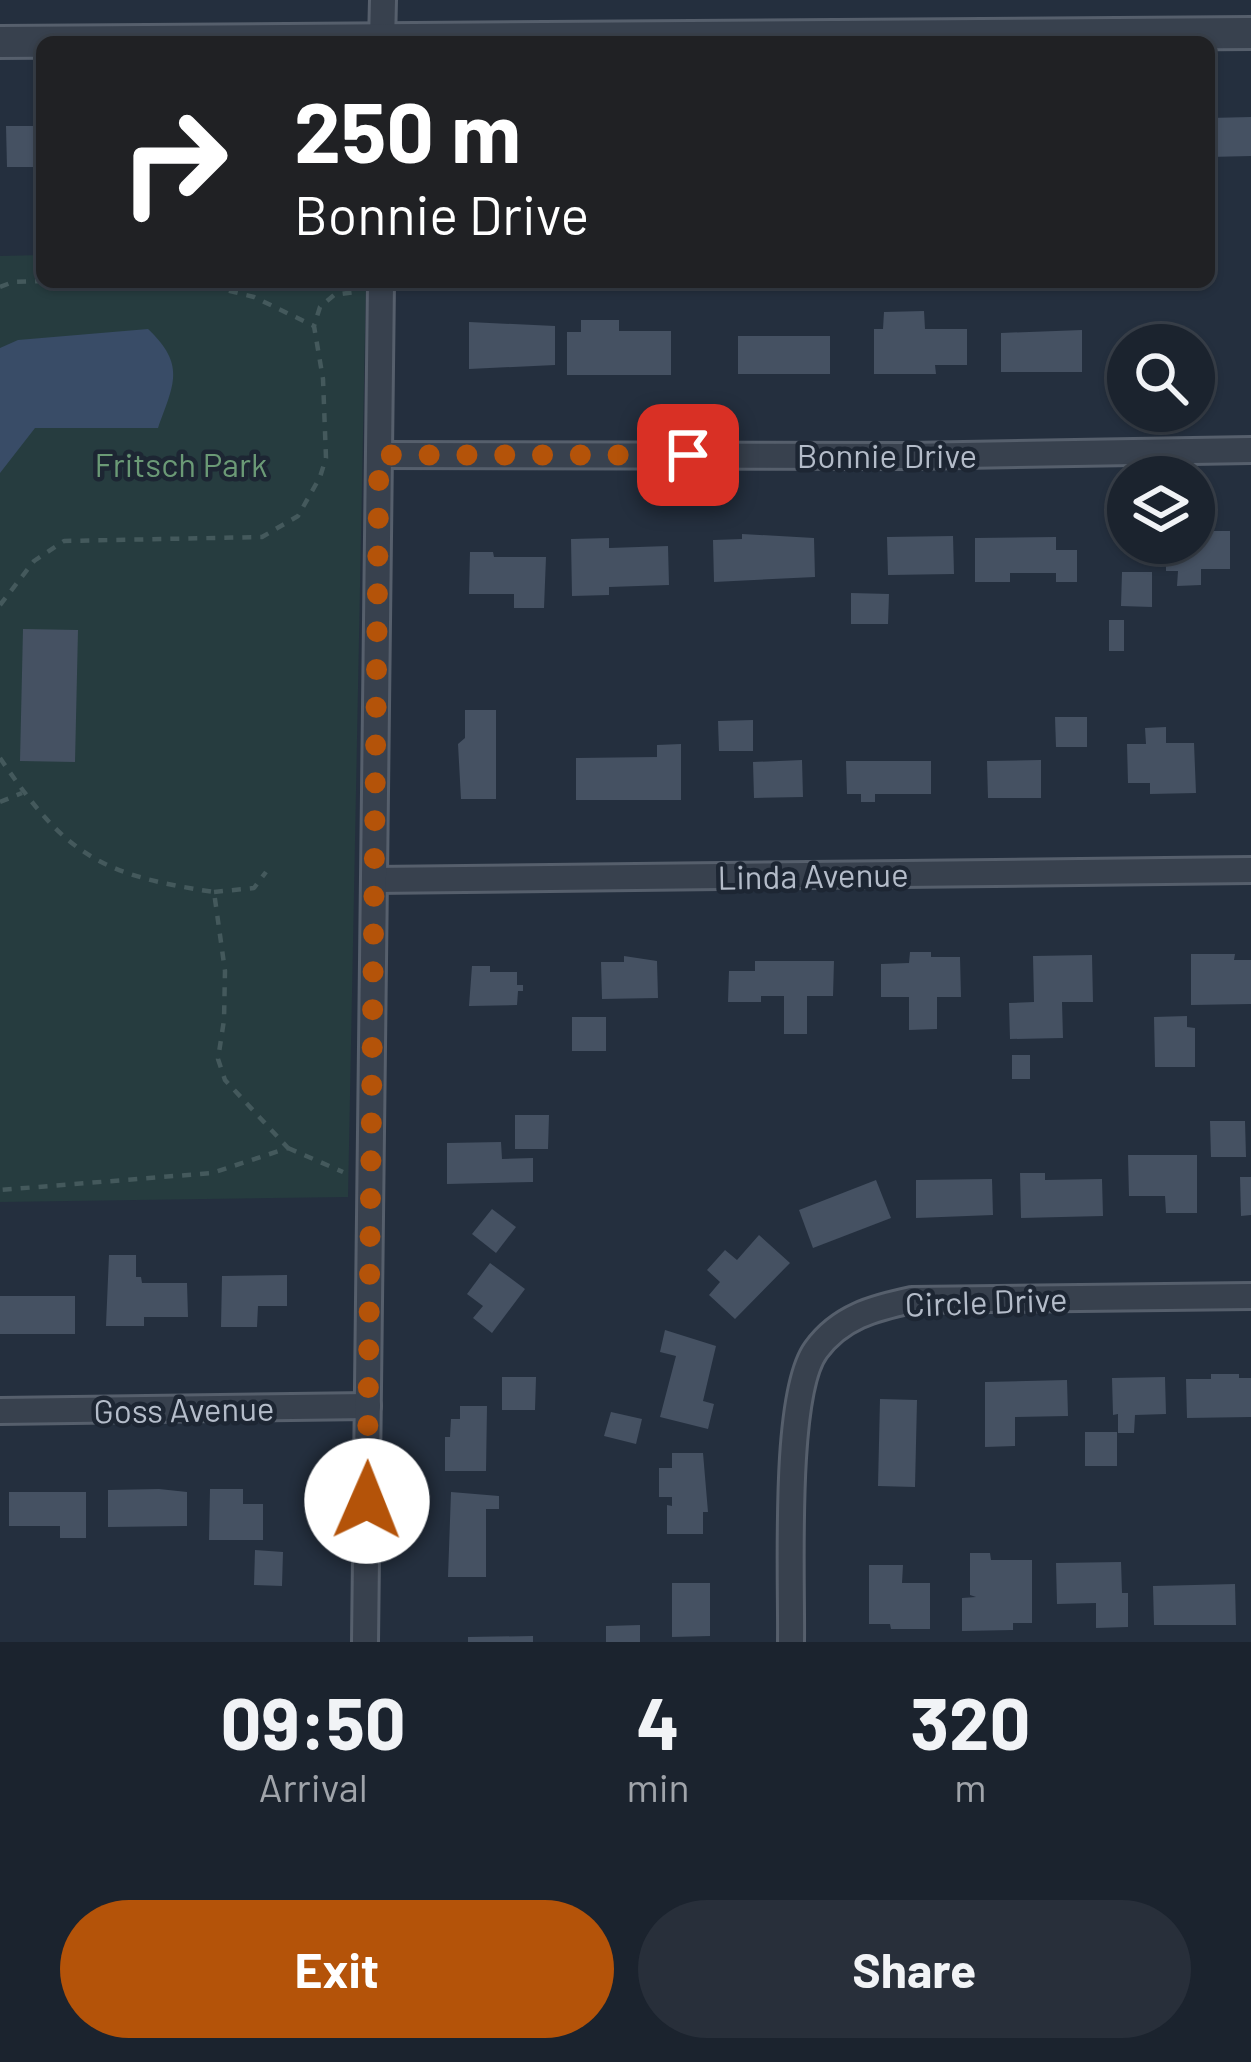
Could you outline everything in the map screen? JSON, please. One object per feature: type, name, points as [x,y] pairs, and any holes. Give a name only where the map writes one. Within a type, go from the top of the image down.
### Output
[{"type":"street","points":[[382,36],[383,0]]},
{"type":"street","points":[[925,36],[1251,33]]},
{"type":"street","points":[[0,42],[36,42]]},
{"type":"street","points":[[365,1642],[381,288]]},
{"type":"street","name":"Bonnie Drive","points":[[379,455],[909,456],[1251,450]]},
{"type":"street","name":"Linda Avenue","points":[[374,880],[1251,870]]},
{"type":"street","name":"Circle Drive","points":[[791,1642],[799,1394],[814,1352],[847,1320],[876,1307],[911,1300],[1251,1296]]},
{"type":"street","name":"Goss Avenue","points":[[0,1411],[368,1406]]},
{"type":"path","points":[[0,287],[36,281]]},
{"type":"path","points":[[218,288],[254,297],[314,326]]},
{"type":"path","points":[[0,605],[34,561],[64,541],[262,537],[298,516],[326,458],[323,379],[314,326],[320,307],[334,295],[375,288]]},
{"type":"path","points":[[0,758],[22,793],[68,843],[110,869],[159,884],[214,892],[254,888],[266,872]]},
{"type":"path","points":[[0,802],[22,793]]},
{"type":"path","points":[[214,892],[225,971],[218,1059],[225,1080],[288,1148],[345,1173],[370,1176]]},
{"type":"path","points":[[0,1190],[212,1173],[288,1148]]},
{"type":"green space","name":"Fritsch Park","points":[[36,255],[36,288],[366,288],[348,1197],[0,1202],[0,256]]},
{"type":"water","points":[[148,329],[172,365],[169,399],[158,428],[35,428],[0,473],[0,348],[18,340]]},
{"type":"building","points":[[1251,117],[1251,156],[1215,157],[1215,118]]},
{"type":"building","points":[[6,126],[36,126],[36,167],[7,167]]},
{"type":"building","points":[[924,311],[925,329],[967,329],[967,365],[935,365],[936,374],[874,374],[874,329],[883,329],[884,312]]},
{"type":"building","points":[[581,320],[619,320],[619,331],[671,331],[671,375],[567,375],[567,332],[581,332]]},
{"type":"building","points":[[469,322],[555,326],[555,365],[469,369]]},
{"type":"building","points":[[1082,330],[1082,372],[1001,372],[1001,333]]},
{"type":"building","points":[[738,336],[830,336],[830,374],[738,374]]},
{"type":"building","points":[[1215,531],[1230,531],[1230,569],[1201,569],[1201,585],[1177,586],[1178,571],[1166,571],[1166,564],[1215,564]]},
{"type":"building","points":[[742,534],[814,538],[815,577],[714,582],[713,540],[742,539]]},
{"type":"building","points":[[953,536],[954,574],[888,575],[887,537]]},
{"type":"building","points":[[1056,537],[1056,550],[1077,550],[1077,582],[1056,582],[1056,573],[1010,573],[1010,582],[975,582],[975,538]]},
{"type":"building","points":[[609,538],[609,548],[668,546],[669,585],[609,587],[609,595],[572,596],[571,539]]},
{"type":"building","points":[[470,552],[546,557],[544,608],[514,608],[514,594],[469,594]]},
{"type":"building","points":[[1122,572],[1152,572],[1152,607],[1121,606]]},
{"type":"building","points":[[851,593],[889,594],[888,624],[851,624]]},
{"type":"building","points":[[1109,620],[1124,620],[1124,651],[1109,651]]},
{"type":"building","points":[[23,629],[78,630],[75,762],[20,761]]},
{"type":"building","points":[[465,710],[496,710],[496,799],[461,799],[458,744],[465,738]]},
{"type":"building","points":[[1055,717],[1087,717],[1087,747],[1056,747]]},
{"type":"building","points":[[753,720],[753,751],[719,751],[718,721]]},
{"type":"building","points":[[1166,727],[1166,743],[1194,743],[1196,793],[1150,794],[1150,783],[1128,783],[1127,744],[1146,744],[1145,728]]},
{"type":"building","points":[[681,744],[681,800],[576,800],[576,758],[657,757],[657,745]]},
{"type":"building","points":[[802,760],[803,797],[754,798],[753,762]]},
{"type":"building","points":[[1041,760],[1041,798],[988,798],[987,761]]},
{"type":"building","points":[[846,761],[931,761],[931,794],[875,794],[875,802],[861,802],[861,794],[847,794]]},
{"type":"building","points":[[910,952],[960,957],[961,997],[937,997],[937,1029],[909,1030],[909,997],[881,997],[881,964],[909,963]]},
{"type":"building","points":[[1191,954],[1235,954],[1234,960],[1251,960],[1251,1004],[1191,1005]]},
{"type":"building","points":[[1092,955],[1093,1002],[1062,1002],[1063,1038],[1010,1039],[1009,1003],[1034,1002],[1033,956]]},
{"type":"building","points":[[624,956],[657,961],[658,998],[602,999],[601,962],[624,962]]},
{"type":"building","points":[[755,961],[834,961],[833,996],[807,996],[807,1034],[784,1034],[784,996],[728,1002],[729,971],[755,971]]},
{"type":"building","points":[[472,966],[517,972],[517,985],[523,985],[523,991],[518,991],[517,1005],[469,1006]]},
{"type":"building","points":[[1187,1016],[1187,1027],[1195,1028],[1195,1067],[1155,1067],[1154,1017]]},
{"type":"building","points":[[572,1017],[606,1017],[606,1051],[572,1051]]},
{"type":"building","points":[[1012,1055],[1030,1055],[1030,1079],[1012,1079]]},
{"type":"building","points":[[515,1115],[549,1115],[548,1149],[515,1149]]},
{"type":"building","points":[[1210,1121],[1245,1121],[1246,1157],[1211,1157]]},
{"type":"building","points":[[501,1142],[502,1159],[533,1158],[533,1182],[447,1184],[447,1143]]},
{"type":"building","points":[[1128,1155],[1197,1155],[1197,1213],[1166,1213],[1165,1196],[1129,1196]]},
{"type":"building","points":[[1020,1173],[1045,1173],[1045,1180],[1102,1179],[1103,1216],[1021,1218]]},
{"type":"building","points":[[1240,1177],[1251,1177],[1251,1215],[1241,1216]]},
{"type":"building","points":[[992,1179],[993,1215],[916,1218],[916,1180]]},
{"type":"building","points":[[876,1180],[891,1218],[813,1248],[799,1210]]},
{"type":"building","points":[[492,1209],[516,1227],[496,1253],[472,1234]]},
{"type":"building","points":[[759,1235],[790,1263],[735,1319],[709,1295],[720,1282],[707,1270],[725,1250],[737,1260]]},
{"type":"building","points":[[109,1255],[136,1255],[136,1277],[142,1283],[187,1283],[188,1317],[144,1317],[144,1326],[106,1326]]},
{"type":"building","points":[[490,1263],[525,1289],[492,1333],[473,1318],[483,1306],[467,1294]]},
{"type":"building","points":[[287,1275],[287,1306],[258,1306],[257,1327],[221,1327],[222,1276]]},
{"type":"building","points":[[0,1296],[75,1296],[75,1334],[0,1334]]},
{"type":"building","points":[[665,1330],[716,1346],[703,1401],[714,1404],[708,1429],[660,1417],[676,1356],[660,1352]]},
{"type":"building","points":[[1211,1374],[1251,1378],[1251,1417],[1187,1418],[1186,1379],[1211,1379]]},
{"type":"building","points":[[502,1377],[536,1377],[535,1410],[502,1410]]},
{"type":"building","points":[[1165,1377],[1166,1414],[1135,1415],[1134,1433],[1118,1433],[1112,1378]]},
{"type":"building","points":[[1067,1380],[1068,1416],[1015,1417],[1015,1446],[985,1447],[985,1382]]},
{"type":"building","points":[[880,1399],[917,1400],[915,1487],[878,1486]]},
{"type":"building","points":[[460,1406],[487,1406],[486,1471],[445,1471],[445,1437],[450,1437],[451,1419],[460,1419]]},
{"type":"building","points":[[611,1412],[642,1419],[636,1444],[604,1436]]},
{"type":"building","points":[[1085,1432],[1117,1432],[1117,1466],[1085,1466]]},
{"type":"building","points":[[672,1453],[703,1453],[708,1512],[703,1512],[703,1534],[667,1534],[667,1505],[672,1506],[672,1497],[659,1497],[659,1468],[672,1468]]},
{"type":"building","points":[[210,1489],[243,1489],[243,1504],[263,1504],[263,1540],[209,1540]]},
{"type":"building","points":[[108,1490],[187,1492],[187,1526],[108,1527]]},
{"type":"building","points":[[9,1492],[86,1492],[86,1538],[60,1538],[60,1526],[9,1526]]},
{"type":"building","points":[[451,1492],[499,1496],[499,1509],[486,1509],[486,1577],[448,1577]]},
{"type":"building","points":[[255,1550],[283,1552],[282,1586],[254,1585]]},
{"type":"building","points":[[970,1553],[990,1553],[991,1560],[1032,1560],[1032,1623],[1013,1623],[1013,1630],[962,1631],[962,1598],[976,1597],[970,1595]]},
{"type":"building","points":[[1121,1562],[1122,1593],[1128,1593],[1128,1627],[1096,1628],[1096,1603],[1057,1604],[1056,1563]]},
{"type":"building","points":[[869,1565],[903,1565],[902,1583],[930,1583],[930,1629],[869,1624]]},
{"type":"building","points":[[672,1583],[710,1583],[710,1636],[672,1637]]},
{"type":"building","points":[[1235,1584],[1236,1625],[1154,1625],[1153,1586]]},
{"type":"building","points":[[640,1625],[640,1642],[606,1642],[606,1626]]},
{"type":"building","points":[[533,1636],[533,1642],[468,1642],[468,1637]]},
{"type":"route","points":[[367,1501],[379,455],[688,455]]}]
